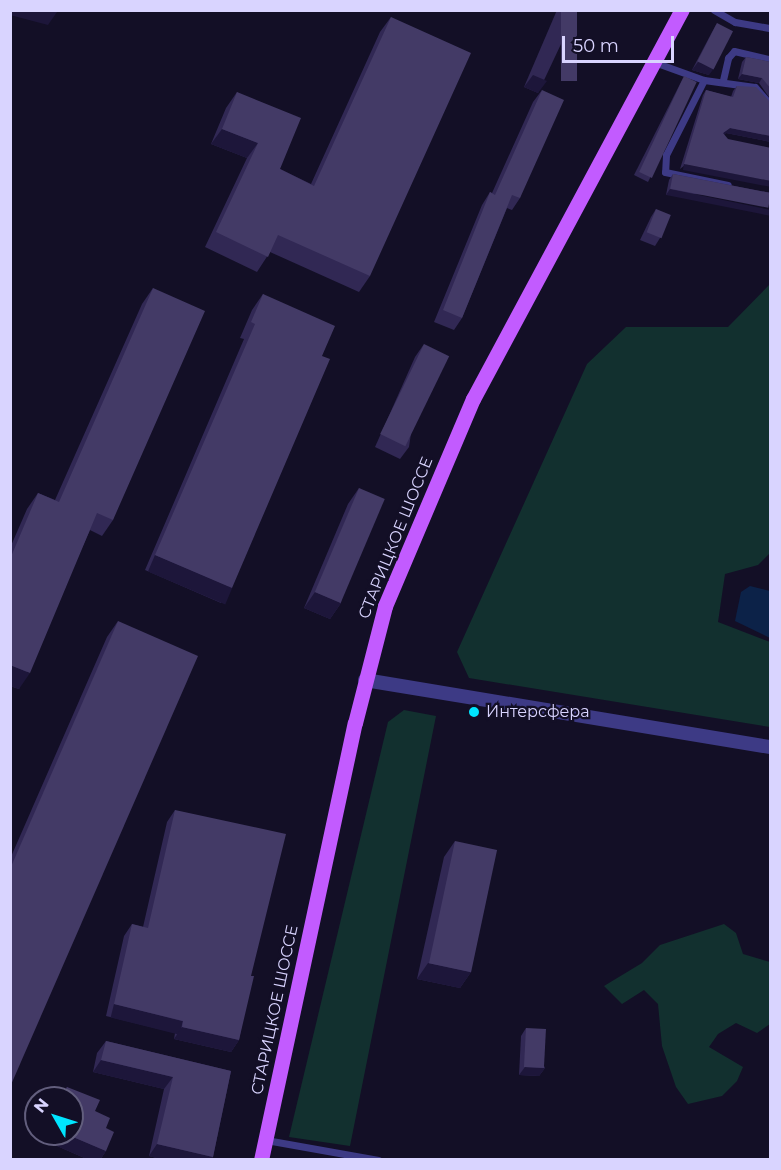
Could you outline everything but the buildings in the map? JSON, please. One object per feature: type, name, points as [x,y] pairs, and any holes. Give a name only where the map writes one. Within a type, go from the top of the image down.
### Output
[{"type":"main road","name":"СТАРИЦКОЕ ШОССЕ","points":[[261,1160],[365,680],[384,606],[473,399],[682,10]]},
{"type":"street","points":[[365,680],[771,747]]},
{"type":"lane","points":[[714,10],[735,22],[771,28]]},
{"type":"lane","points":[[723,80],[728,58],[734,51],[771,59]]},
{"type":"lane","points":[[654,62],[704,80],[723,80],[755,87],[771,104]]},
{"type":"lane","points":[[704,80],[666,155],[665,172],[735,186]]},
{"type":"lane","points":[[266,1140],[378,1160]]},
{"type":"green space","points":[[770,284],[770,553],[758,565],[725,574],[718,622],[770,642],[770,727],[469,678],[457,652],[587,364],[626,327],[728,327]]},
{"type":"green space","points":[[404,710],[436,716],[350,1146],[289,1137],[388,722]]},
{"type":"green space","points":[[724,924],[736,933],[743,954],[770,962],[770,1024],[757,1033],[736,1023],[718,1034],[709,1047],[743,1067],[737,1081],[722,1096],[688,1104],[676,1087],[662,1046],[658,1004],[644,990],[622,1004],[604,986],[642,963],[660,945]]},
{"type":"water","points":[[750,586],[770,591],[770,638],[735,621],[741,592]]},
{"type":"place","name":"Интерсфера","points":[[474,712]]}]
